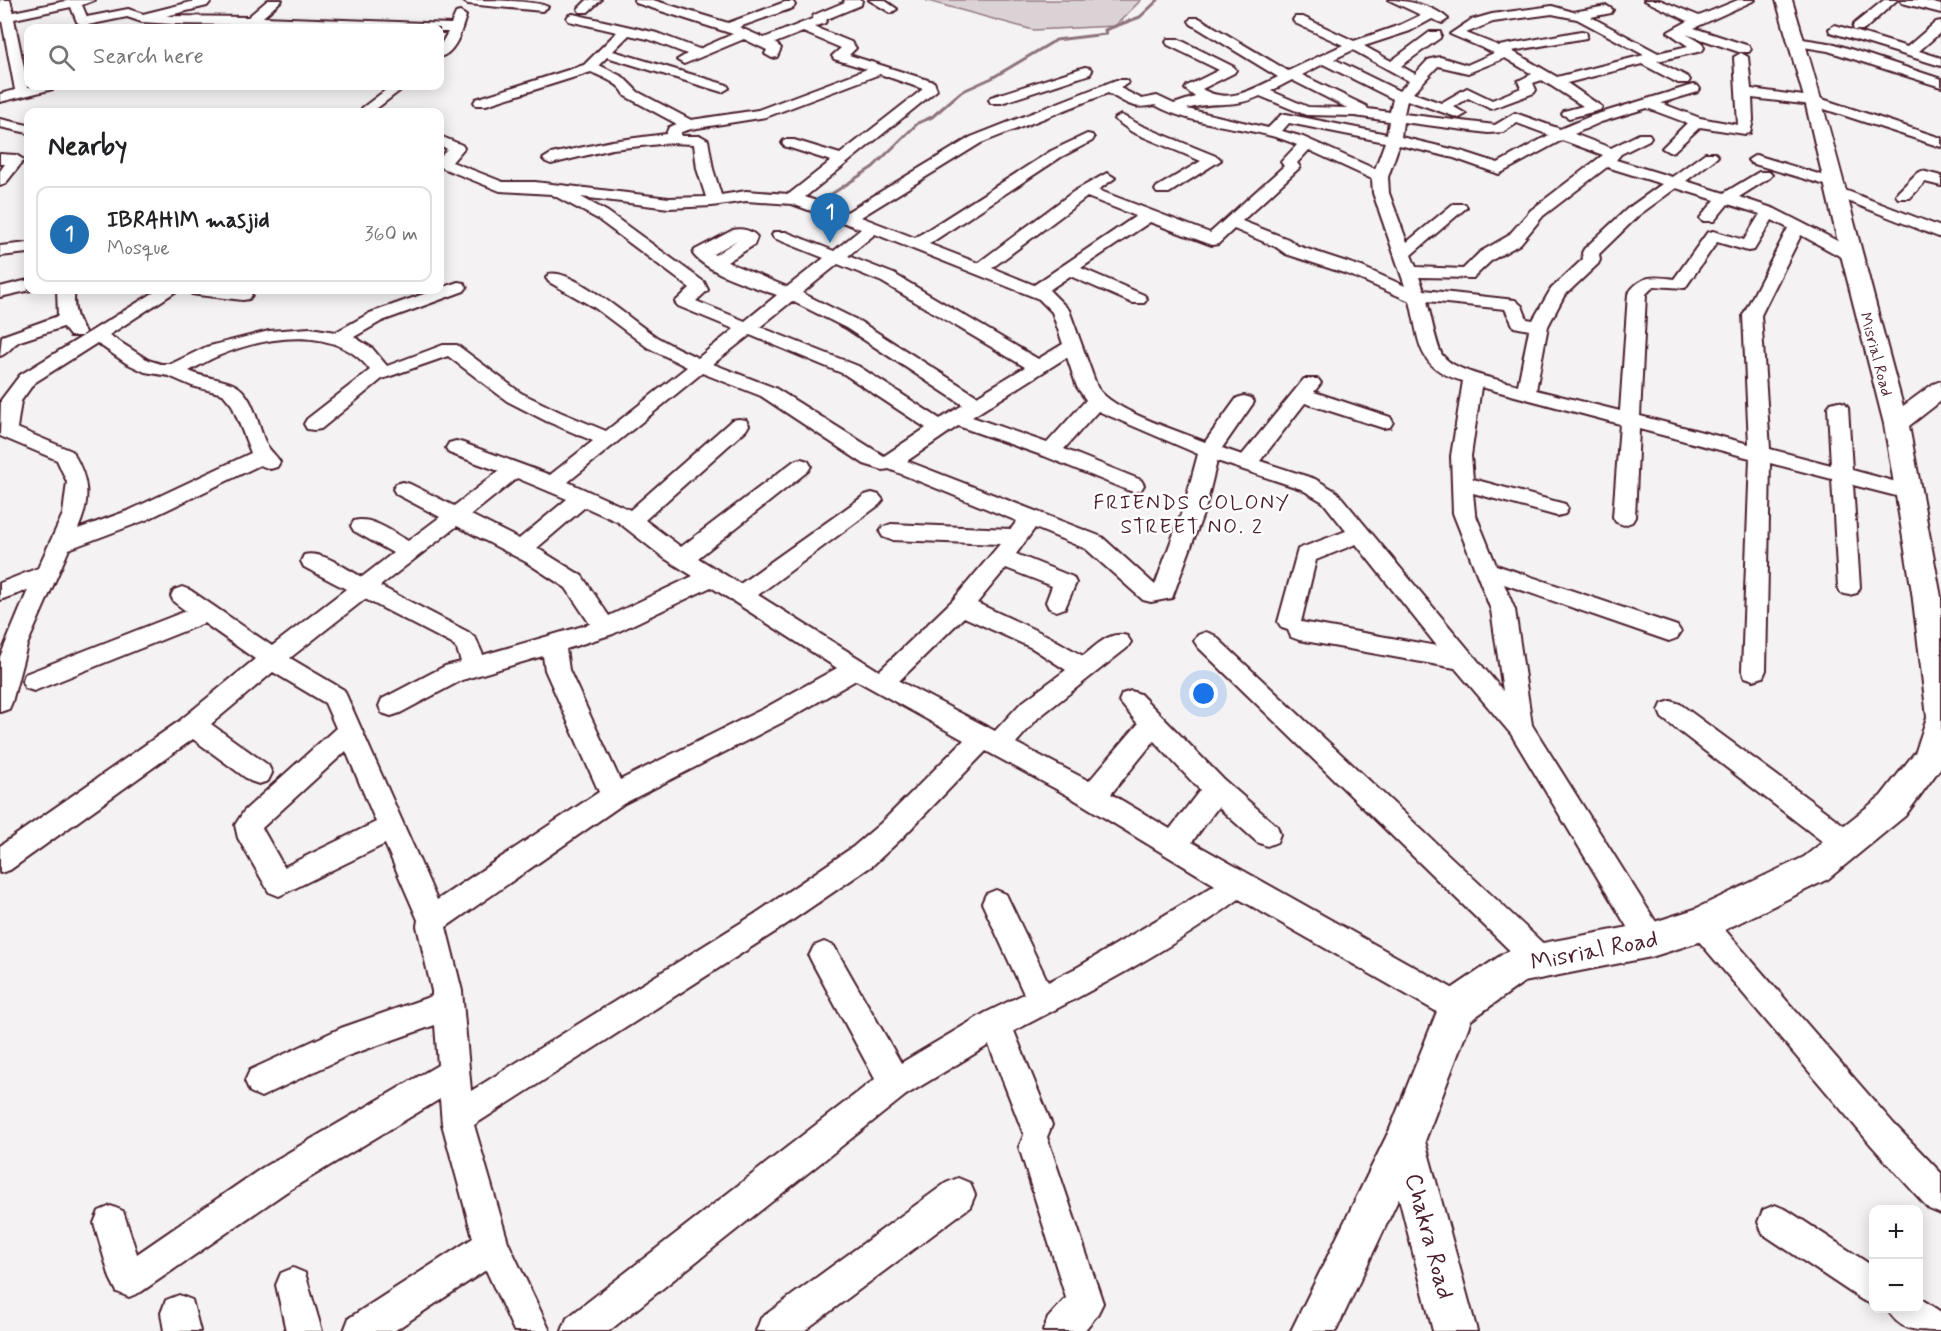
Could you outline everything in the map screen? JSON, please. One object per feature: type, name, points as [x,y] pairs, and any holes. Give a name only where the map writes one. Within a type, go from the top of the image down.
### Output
[{"type":"main road","name":"Misrial Road","points":[[1784,0],[1814,101],[1851,255],[1896,424],[1908,492],[1933,595],[1941,713]]},
{"type":"main road","points":[[1896,424],[1940,390]]},
{"type":"main road","name":"Misrial Road","points":[[1457,1007],[1516,966],[1651,940],[1702,924],[1816,868],[1893,806],[1930,757],[1941,722]]},
{"type":"main road","points":[[1313,1331],[1406,1141],[1457,1007]]},
{"type":"main road","name":"Chakra Road","points":[[1406,1141],[1455,1331]]},
{"type":"street","points":[[4,0],[3,17],[6,38],[23,68],[22,92]]},
{"type":"street","points":[[3,17],[89,0]]},
{"type":"street","points":[[145,17],[203,3],[206,0]]},
{"type":"street","points":[[252,23],[276,0]]},
{"type":"street","points":[[444,49],[451,41],[468,0],[542,8]]},
{"type":"street","points":[[584,9],[595,0]]},
{"type":"street","points":[[874,0],[891,9]]},
{"type":"street","points":[[1395,0],[1432,14],[1459,31],[1502,51],[1595,106],[1539,124]]},
{"type":"street","points":[[1409,26],[1446,39],[1459,31],[1492,18],[1556,10],[1569,16],[1606,10],[1575,0]]},
{"type":"street","points":[[1650,0],[1699,21]]},
{"type":"street","points":[[1443,108],[1467,92],[1491,105],[1529,90],[1525,81],[1615,66],[1697,47],[1674,32],[1749,0]]},
{"type":"street","points":[[1859,27],[1890,0]]},
{"type":"street","points":[[1906,0],[1941,9]]},
{"type":"street","points":[[481,102],[574,74],[591,66],[609,49],[645,1],[728,27],[746,34],[768,48],[808,16],[856,1]]},
{"type":"street","points":[[75,3],[83,22],[128,13],[183,21],[280,24]]},
{"type":"street","points":[[728,27],[783,3],[808,16],[849,48],[839,56],[929,85],[930,90],[793,199]]},
{"type":"street","points":[[1141,130],[1196,100],[1236,101],[1353,45],[1409,26],[1432,14]]},
{"type":"street","points":[[1520,14],[1560,39]]},
{"type":"street","points":[[1272,133],[1286,118],[1459,155],[1499,169],[1563,133],[1596,119],[1648,103],[1688,85],[1580,15]]},
{"type":"street","points":[[573,18],[663,40],[697,53]]},
{"type":"street","points":[[177,24],[183,21]]},
{"type":"street","points":[[1195,21],[1290,76],[1371,114]]},
{"type":"street","points":[[1299,21],[1353,45],[1416,80]]},
{"type":"street","points":[[1910,52],[1941,25]]},
{"type":"street","points":[[444,27],[456,27]]},
{"type":"street","points":[[1648,103],[1697,122],[1745,130],[1747,93],[1742,81],[1742,53],[1682,28]]},
{"type":"street","points":[[1835,29],[1941,62]]},
{"type":"street","points":[[684,60],[746,34]]},
{"type":"street","points":[[1392,67],[1405,55],[1435,35]]},
{"type":"street","points":[[1581,35],[1502,51],[1468,69],[1437,61],[1402,96],[1393,140],[1380,177],[1381,193],[1418,297],[1433,358],[1448,369],[1473,378],[1908,492]]},
{"type":"street","points":[[1173,42],[1229,70],[1192,88],[1209,99]]},
{"type":"street","points":[[1796,42],[1830,47],[1941,83]]},
{"type":"street","points":[[609,49],[663,56],[692,63],[675,74]]},
{"type":"street","points":[[609,49],[675,74],[722,88]]},
{"type":"street","points":[[1683,51],[1700,59]]},
{"type":"street","points":[[1595,54],[1615,66]]},
{"type":"street","points":[[1323,59],[1402,96],[1443,108],[1498,129]]},
{"type":"street","points":[[591,66],[618,80],[632,91],[630,93],[689,125]]},
{"type":"street","points":[[673,138],[674,130],[689,125],[760,114],[880,69]]},
{"type":"street","points":[[996,100],[1085,71]]},
{"type":"street","points":[[1066,78],[1108,88],[1140,104],[1157,100],[1176,111],[1272,133],[1307,144],[1380,177]]},
{"type":"street","points":[[849,218],[976,140],[1108,88]]},
{"type":"street","points":[[0,98],[31,90]]},
{"type":"street","points":[[371,108],[394,90]]},
{"type":"street","points":[[1260,91],[1306,111],[1371,114],[1397,119],[1498,129],[1511,117],[1539,124],[1563,133],[1609,157],[1680,176],[1726,198],[1769,212],[1851,255]]},
{"type":"street","points":[[1747,93],[1814,101],[1941,143]]},
{"type":"street","points":[[1121,119],[1141,130],[1213,160],[1163,190]]},
{"type":"street","points":[[1669,148],[1697,122]]},
{"type":"street","points":[[0,123],[24,128]]},
{"type":"street","points":[[1410,272],[1467,274],[1489,254],[1514,240],[1537,213],[1609,157],[1644,137]]},
{"type":"street","points":[[551,159],[612,145],[673,138],[676,140],[708,138],[705,168],[715,200]]},
{"type":"street","points":[[917,244],[1056,154],[1087,138]]},
{"type":"street","points":[[444,143],[457,148],[444,160]]},
{"type":"street","points":[[789,143],[842,160]]},
{"type":"street","points":[[1085,191],[1210,240],[1233,223],[1292,167],[1289,162],[1307,144]]},
{"type":"street","points":[[1527,393],[1539,326],[1557,293],[1592,260],[1590,253],[1633,212],[1710,156]]},
{"type":"street","points":[[0,159],[16,160],[0,181]]},
{"type":"street","points":[[1756,160],[1834,187],[1941,233]]},
{"type":"street","points":[[1665,163],[1680,176]]},
{"type":"street","points":[[444,164],[500,186],[669,202],[746,196],[793,199],[873,227],[1045,295],[1060,310],[1086,387],[1096,401],[1119,414],[1209,451],[1308,484],[1330,497],[1462,660],[1520,727],[1651,940]]},
{"type":"street","points":[[1708,218],[1726,198],[1764,176]]},
{"type":"street","points":[[1904,195],[1922,176],[1941,181]]},
{"type":"street","points":[[980,269],[1085,191],[1107,178]]},
{"type":"street","points":[[556,190],[602,214],[698,286],[699,290],[684,302],[851,370],[948,423],[1051,451],[1134,485]]},
{"type":"street","points":[[1403,254],[1459,207]]},
{"type":"street","points":[[1624,517],[1636,294],[1641,287],[1653,280],[1679,284],[1713,236],[1748,246],[1769,212]]},
{"type":"street","points":[[1036,291],[1148,216]]},
{"type":"street","points":[[1233,223],[1282,243],[1292,250],[1356,271],[1418,297],[1509,304],[1513,306],[1520,323],[1539,326]]},
{"type":"street","points":[[1754,670],[1760,453],[1752,315],[1797,226]]},
{"type":"street","points":[[553,484],[873,227]]},
{"type":"street","points":[[780,235],[900,284],[1038,367]]},
{"type":"street","points":[[0,251],[24,248]]},
{"type":"street","points":[[714,263],[833,314],[977,405]]},
{"type":"street","points":[[1068,269],[1138,299]]},
{"type":"street","points":[[555,278],[601,304],[653,343],[700,366],[768,392],[871,459],[883,463],[891,462],[948,423],[1072,346]]},
{"type":"street","points":[[0,292],[24,286]]},
{"type":"street","points":[[444,292],[458,287]]},
{"type":"street","points":[[60,544],[138,515],[266,459],[235,394],[225,387],[201,383],[172,370],[141,363],[91,340],[68,319],[65,294]]},
{"type":"street","points":[[0,702],[6,661],[74,514],[77,482],[65,456],[4,433],[10,400],[30,377],[163,294]]},
{"type":"street","points":[[205,310],[218,294]]},
{"type":"street","points":[[338,338],[376,317],[439,294]]},
{"type":"street","points":[[30,377],[0,352],[8,340],[14,337],[68,319]]},
{"type":"street","points":[[172,370],[210,352],[243,341],[311,332],[338,338],[363,349],[384,374],[450,349],[462,356],[486,378],[523,402],[553,417],[608,438]]},
{"type":"street","points":[[314,424],[381,371]]},
{"type":"street","points":[[1473,378],[1461,456],[1464,513],[1503,610],[1520,727]]},
{"type":"street","points":[[1246,464],[1306,389],[1383,422]]},
{"type":"street","points":[[1051,451],[1096,401]]},
{"type":"street","points":[[891,462],[1094,543],[1151,594],[1158,595],[1164,592],[1182,544],[1195,506],[1209,451],[1244,402]]},
{"type":"street","points":[[1838,407],[1849,587]]},
{"type":"street","points":[[631,521],[739,425]]},
{"type":"street","points":[[456,448],[553,484],[631,521],[682,558],[881,684],[1093,796],[1238,884],[1457,1007]]},
{"type":"street","points":[[682,558],[801,466]]},
{"type":"street","points":[[0,861],[193,725],[362,587],[514,470]]},
{"type":"street","points":[[1463,483],[1557,509]]},
{"type":"street","points":[[403,489],[520,549],[574,582],[605,628]]},
{"type":"street","points":[[520,549],[583,497]]},
{"type":"street","points":[[741,595],[872,500]]},
{"type":"street","points":[[881,684],[961,606],[1031,518]]},
{"type":"street","points":[[362,526],[409,552]]},
{"type":"street","points":[[891,532],[1018,537]]},
{"type":"street","points":[[1360,534],[1306,555],[1294,626],[1462,660]]},
{"type":"street","points":[[1002,557],[1065,583],[1057,602]]},
{"type":"street","points":[[312,561],[460,638],[468,645],[474,667]]},
{"type":"street","points":[[1487,570],[1669,632]]},
{"type":"street","points":[[0,592],[47,574]]},
{"type":"street","points":[[392,706],[454,673],[605,628],[712,577]]},
{"type":"street","points":[[182,596],[272,659],[335,697],[432,920],[431,926],[447,991],[458,1117],[492,1246],[532,1331]]},
{"type":"street","points":[[961,606],[1040,642],[1084,669]]},
{"type":"street","points":[[34,681],[205,613]]},
{"type":"street","points":[[1206,641],[1541,961]]},
{"type":"street","points":[[458,1117],[765,923],[863,856],[991,741],[1119,642]]},
{"type":"street","points":[[554,643],[557,670],[614,796]]},
{"type":"street","points":[[432,920],[614,796],[774,715],[856,669]]},
{"type":"street","points":[[1131,701],[1241,814],[1267,834]]},
{"type":"street","points":[[1671,711],[1846,843]]},
{"type":"street","points":[[1093,796],[1153,724]]},
{"type":"street","points":[[193,725],[259,772]]},
{"type":"street","points":[[351,731],[253,819],[248,825],[248,830],[279,883],[391,828]]},
{"type":"street","points":[[1174,845],[1216,789]]},
{"type":"street","points":[[580,1331],[895,1084],[996,1024],[1042,1001],[1209,905],[1238,884]]},
{"type":"street","points":[[996,903],[1042,1001]]},
{"type":"street","points":[[1702,924],[1883,1135],[1941,1197]]},
{"type":"street","points":[[824,957],[895,1084]]},
{"type":"street","points":[[261,1081],[341,1043],[448,1005]]},
{"type":"street","points":[[996,1024],[1035,1136],[1085,1303],[1061,1331]]},
{"type":"street","points":[[111,1223],[129,1280],[274,1180],[454,1073]]},
{"type":"street","points":[[774,1331],[958,1195]]},
{"type":"street","points":[[1774,1222],[1869,1285]]},
{"type":"street","points":[[362,1331],[492,1246]]},
{"type":"street","points":[[293,1285],[304,1331]]},
{"type":"street","points":[[1911,1313],[1938,1331]]},
{"type":"shaded area","points":[[1141,0],[1115,26],[1033,30],[928,1]]},
{"type":"waterway","points":[[821,201],[873,167],[918,123],[932,117],[961,92],[992,78],[1056,40],[1106,34],[1105,30],[1140,17],[1158,0]]},
{"type":"place","name":"IBRAHIM masjid","points":[[830,243]]},
{"type":"district","name":"FRIENDS COLONY STREET NO. 2","points":[[1192,514]]}]
